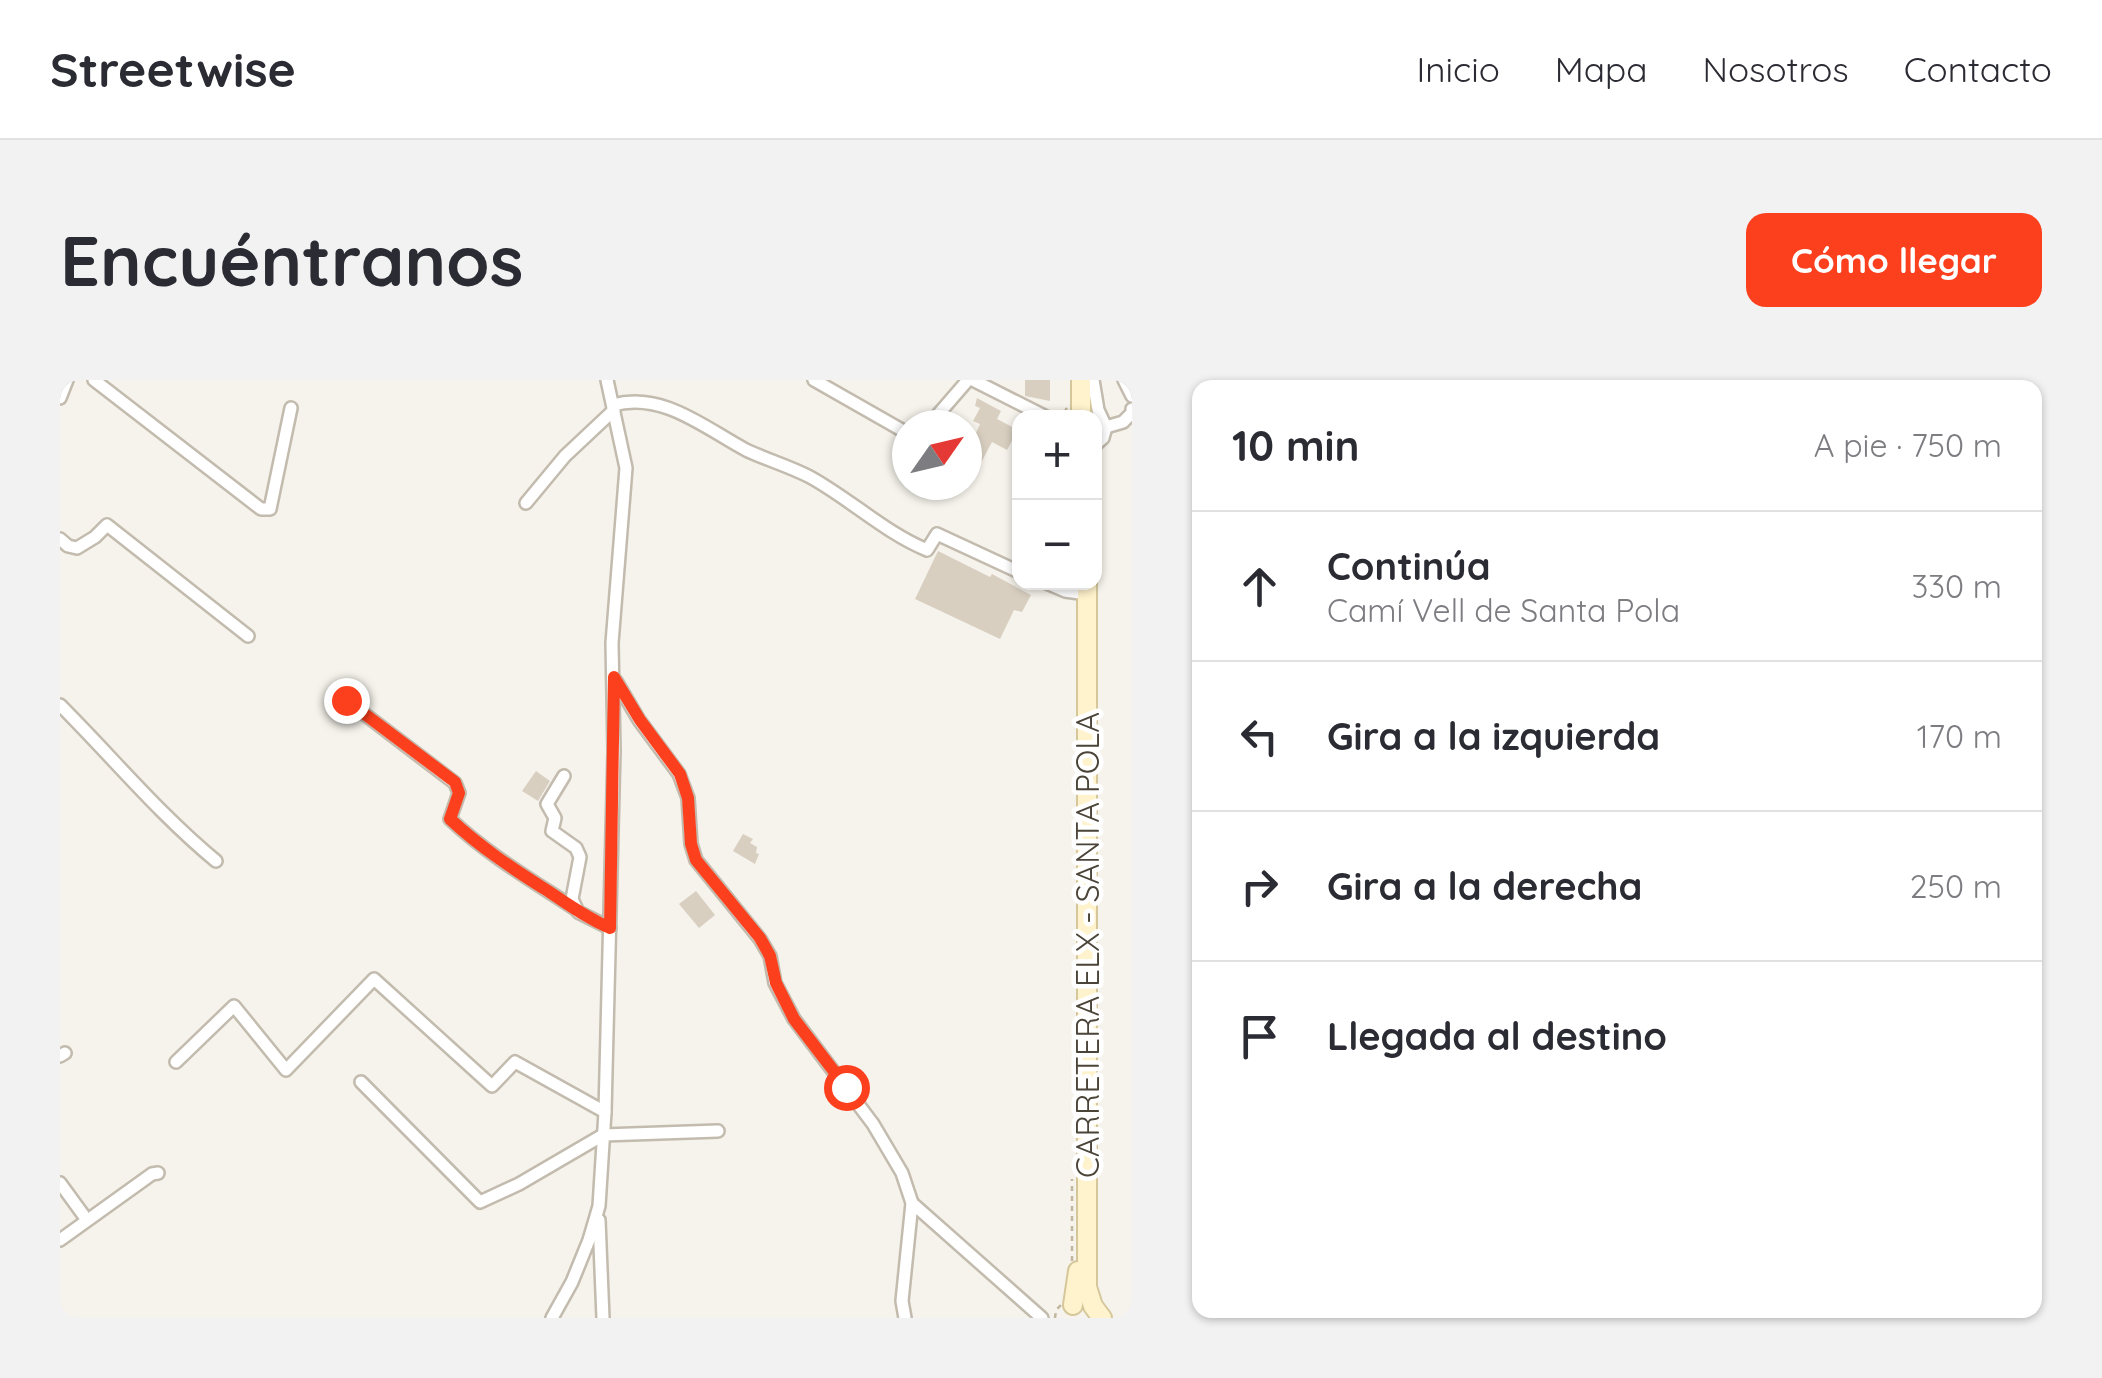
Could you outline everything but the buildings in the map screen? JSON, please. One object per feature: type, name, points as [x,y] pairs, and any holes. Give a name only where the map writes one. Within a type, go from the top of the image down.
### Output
[{"type":"main road","points":[[1081,380],[1085,410]]},
{"type":"main road","points":[[1087,410],[1092,380]]},
{"type":"main road","name":"CARRETERA ELX - SANTA POLA","points":[[1067,1312],[1078,1282],[1082,590]]},
{"type":"main road","name":"CARRETERA ELX - SANTA POLA","points":[[1082,590],[1086,1287],[1098,1312]]},
{"type":"main road","points":[[1067,1312],[1083,1303],[1098,1312]]},
{"type":"street","points":[[60,398],[68,380]]},
{"type":"street","points":[[94,380],[261,509],[270,509],[291,408]]},
{"type":"street","points":[[603,1318],[598,1206],[610,928],[612,643],[626,468],[608,380]]},
{"type":"street","points":[[814,380],[892,424]]},
{"type":"street","points":[[943,410],[971,380],[1032,410]]},
{"type":"street","points":[[1124,380],[1132,396]]},
{"type":"street","points":[[526,503],[614,408],[632,400],[662,405],[810,477],[920,547],[927,550],[937,534],[1012,568]]},
{"type":"street","points":[[1102,419],[1122,422],[1132,409]]},
{"type":"street","points":[[60,539],[77,548],[107,525],[248,636]]},
{"type":"street","points":[[614,677],[680,774],[688,798],[696,860],[760,938],[794,1019],[890,1150],[902,1173],[912,1203],[904,1261],[904,1318]]},
{"type":"street","points":[[346,700],[455,782],[459,793],[450,819],[468,835],[492,855],[610,928]]},
{"type":"street","points":[[60,705],[181,832],[216,861]]},
{"type":"street","points":[[564,776],[547,804],[555,818],[552,831],[576,848],[580,857],[572,899],[577,910]]},
{"type":"street","points":[[176,1062],[234,1006],[286,1070],[374,979],[492,1086],[515,1062],[605,1112]]},
{"type":"street","points":[[362,1082],[480,1202],[603,1135],[718,1131]]},
{"type":"street","points":[[60,1240],[158,1173]]},
{"type":"street","points":[[60,1183],[86,1220]]},
{"type":"street","points":[[912,1203],[1042,1318]]},
{"type":"street","points":[[552,1318],[572,1282],[598,1206]]},
{"type":"route","points":[[346,700],[455,782],[459,793],[450,819],[468,835],[578,912],[610,928],[614,677],[680,774],[688,798],[696,860],[760,938],[794,1019],[846,1087]]}]
